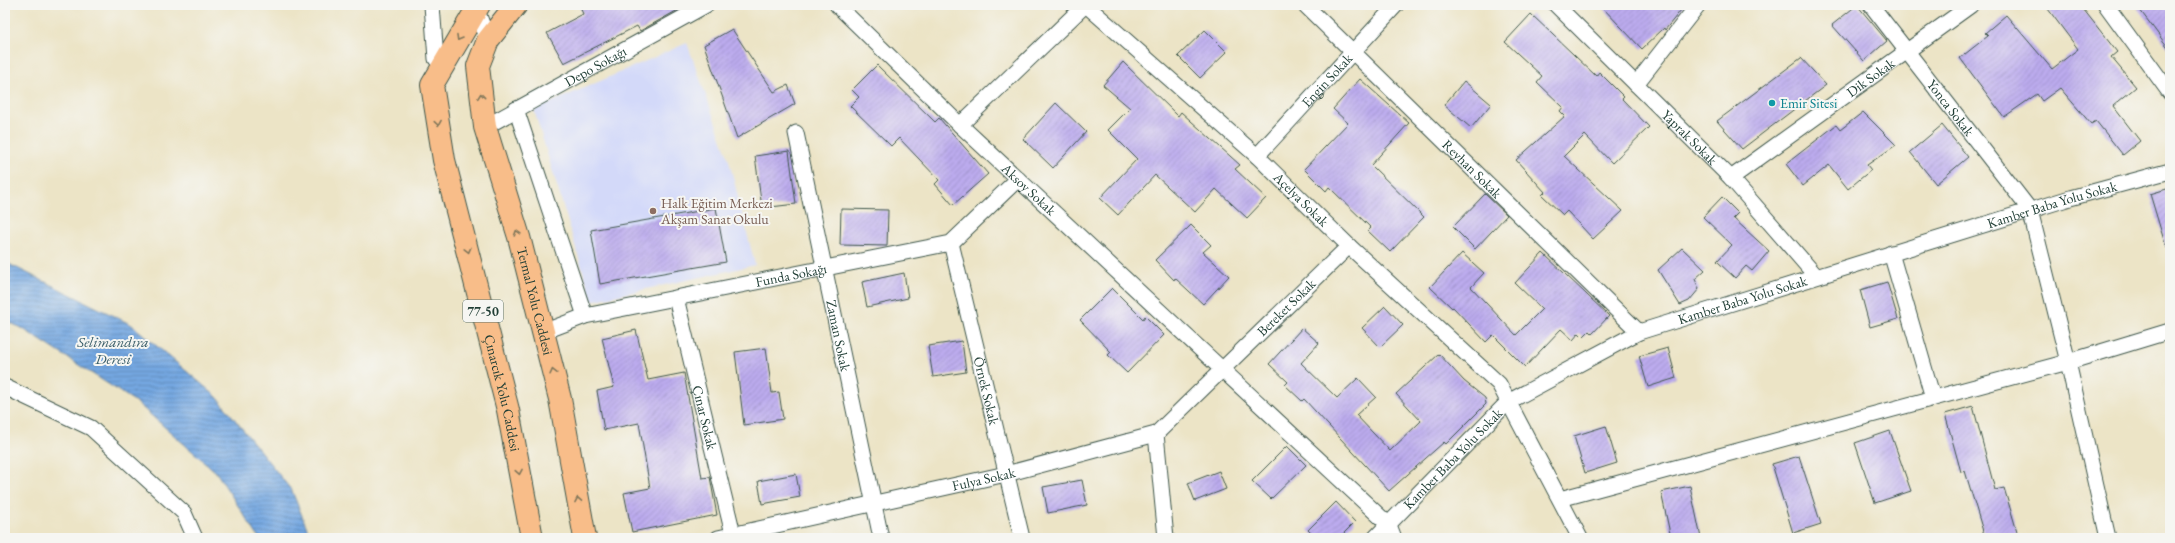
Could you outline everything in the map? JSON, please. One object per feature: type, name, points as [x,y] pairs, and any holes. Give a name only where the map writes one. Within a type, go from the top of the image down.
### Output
[{"type":"main road","points":[[488,40],[516,5]]},
{"type":"main road","name":"Çınarcık Yolu Caddesi","points":[[477,6],[432,84],[444,160],[508,410],[532,538]]},
{"type":"main road","name":"Termal Yolu Caddesi","points":[[488,40],[478,66],[484,127],[519,237],[560,399],[585,538]]},
{"type":"street","points":[[432,5],[436,59]]},
{"type":"street","name":"Depo Sokağı","points":[[484,127],[706,5]]},
{"type":"street","name":"Aksoy Sokak","points":[[837,5],[960,125],[1224,370],[1391,532]]},
{"type":"street","points":[[960,125],[1085,5]]},
{"type":"street","name":"Açelya Sokak","points":[[1085,5],[1257,156],[1349,246],[1499,384],[1580,538]]},
{"type":"street","name":"Reyhan Sokak","points":[[1305,5],[1639,332]]},
{"type":"street","name":"Engin Sokak","points":[[1257,156],[1396,5]]},
{"type":"street","name":"Yaprak Sokak","points":[[1556,5],[1731,178],[1816,276]]},
{"type":"street","points":[[1636,84],[1698,5]]},
{"type":"street","name":"Yonca Sokak","points":[[1871,5],[2030,210]]},
{"type":"street","name":"Dik Sokak","points":[[1731,178],[1971,5]]},
{"type":"street","points":[[2106,5],[2170,93]]},
{"type":"street","name":"77-50","points":[[477,6],[488,40]]},
{"type":"street","points":[[516,109],[585,316]]},
{"type":"street","name":"Zaman Sokak","points":[[796,133],[872,504],[881,538]]},
{"type":"street","name":"Kamber Baba Yolu Sokak","points":[[1375,538],[1391,532],[1508,402],[1639,332],[2030,210],[2170,171]]},
{"type":"street","points":[[951,243],[1018,179]]},
{"type":"street","points":[[2030,210],[2068,362],[2108,538]]},
{"type":"street","name":"Funda Sokağı","points":[[543,332],[585,316],[951,243]]},
{"type":"street","name":"Örnek Sokak","points":[[951,243],[1022,538]]},
{"type":"street","name":"Bereket Sokak","points":[[1224,370],[1349,246]]},
{"type":"street","points":[[1891,253],[1933,398]]},
{"type":"street","name":"Çınar Sokak","points":[[676,298],[734,536]]},
{"type":"street","points":[[1560,499],[2068,362],[2170,331]]},
{"type":"street","name":"Fulya Sokak","points":[[718,538],[734,536],[1006,474],[1156,434],[1224,370]]},
{"type":"street","points":[[5,387],[91,428],[184,513],[194,538]]},
{"type":"street","points":[[1156,434],[1166,538]]},
{"type":"shaded area","name":"Halk Eğitim Merkezi Akşam Sanat Okulu","points":[[687,43],[728,157],[755,265],[592,301],[534,110]]},
{"type":"water","name":"Selimandıra Deresi","points":[[5,262],[132,325],[217,397],[292,491],[311,538],[259,538],[216,472],[136,402],[20,327],[5,321]]},
{"type":"building","points":[[579,5],[687,5],[640,31],[637,26],[564,63],[547,33],[583,14]]},
{"type":"building","points":[[1600,5],[1685,5],[1665,30],[1664,28],[1642,49]]},
{"type":"building","points":[[1857,5],[1887,41],[1864,61],[1832,25]]},
{"type":"building","points":[[2045,5],[2080,5],[2117,52],[2111,57],[2136,87],[2113,106],[2140,141],[2123,155],[2096,121],[2091,124],[2060,88],[2042,101],[2037,94],[2004,117],[1960,58],[1988,36],[1985,33],[2006,15],[2052,69],[2078,49]]},
{"type":"building","points":[[2136,5],[2170,5],[2170,50],[2149,22]]},
{"type":"building","points":[[1531,14],[1596,76],[1599,72],[1624,97],[1622,99],[1649,127],[1612,163],[1585,135],[1564,156],[1623,211],[1593,239],[1567,211],[1563,215],[1542,195],[1545,192],[1516,160],[1565,116],[1560,111],[1563,107],[1537,82],[1542,76],[1505,42]]},
{"type":"building","points":[[732,29],[774,92],[788,85],[795,104],[737,138],[704,45]]},
{"type":"building","points":[[1205,30],[1227,52],[1200,78],[1178,56]]},
{"type":"building","name":"Emir Sitesi","points":[[1801,58],[1826,85],[1742,149],[1717,121]]},
{"type":"building","points":[[1123,62],[1178,116],[1181,112],[1240,165],[1235,169],[1266,198],[1247,218],[1216,189],[1195,212],[1155,175],[1118,215],[1100,198],[1137,159],[1108,130],[1130,108],[1103,85]]},
{"type":"building","points":[[877,65],[935,122],[939,118],[988,174],[953,205],[935,184],[939,180],[899,138],[891,146],[850,106],[859,97],[852,90]]},
{"type":"building","points":[[1360,79],[1409,123],[1371,165],[1424,217],[1390,252],[1368,231],[1371,228],[1329,187],[1326,191],[1304,169],[1348,123],[1333,109]]},
{"type":"building","points":[[1464,81],[1491,104],[1471,128],[1444,105]]},
{"type":"building","points":[[1056,103],[1086,132],[1053,168],[1023,139]]},
{"type":"building","points":[[1863,112],[1896,145],[1867,165],[1871,170],[1848,189],[1829,165],[1803,186],[1786,164],[1836,125],[1840,130]]},
{"type":"building","points":[[1942,125],[1968,157],[1936,184],[1910,152]]},
{"type":"building","points":[[789,151],[796,204],[762,208],[755,156]]},
{"type":"building","points":[[2170,188],[2170,246],[2166,247],[2150,194]]},
{"type":"building","points":[[1485,194],[1507,215],[1475,249],[1453,227]]},
{"type":"building","points":[[1722,197],[1738,213],[1733,218],[1769,251],[1752,271],[1746,266],[1735,278],[1717,261],[1732,245],[1703,217]]},
{"type":"building","points":[[716,208],[726,262],[600,284],[591,230]]},
{"type":"building","points":[[841,209],[888,210],[887,246],[840,245]]},
{"type":"building","points":[[1191,225],[1211,245],[1203,252],[1229,276],[1203,304],[1175,278],[1174,280],[1155,260]]},
{"type":"building","points":[[1682,248],[1705,270],[1695,279],[1699,289],[1689,301],[1680,305],[1658,270]]},
{"type":"building","points":[[1462,253],[1484,273],[1471,287],[1516,335],[1542,309],[1515,283],[1543,253],[1609,316],[1592,334],[1589,331],[1583,337],[1579,333],[1573,340],[1561,329],[1525,367],[1493,335],[1486,342],[1453,307],[1452,308],[1430,287]]},
{"type":"building","points":[[904,273],[908,298],[867,307],[862,282]]},
{"type":"building","points":[[1887,282],[1898,319],[1870,327],[1860,290]]},
{"type":"building","points":[[1112,288],[1143,319],[1145,316],[1164,335],[1127,373],[1108,355],[1111,352],[1080,320]]},
{"type":"building","points":[[1385,306],[1403,325],[1380,347],[1362,328]]},
{"type":"building","points":[[1302,328],[1319,343],[1301,363],[1337,398],[1358,378],[1376,397],[1356,415],[1390,451],[1421,421],[1396,394],[1439,354],[1464,381],[1485,398],[1486,404],[1446,444],[1444,442],[1389,491],[1304,399],[1302,401],[1285,385],[1288,382],[1269,364]]},
{"type":"building","points":[[636,330],[648,380],[684,373],[702,478],[710,477],[717,515],[632,532],[624,493],[650,488],[639,423],[604,430],[597,391],[614,387],[602,338]]},
{"type":"building","points":[[962,341],[966,372],[933,377],[928,346]]},
{"type":"building","points":[[766,348],[772,393],[779,392],[783,419],[744,425],[735,352]]},
{"type":"building","points":[[1668,348],[1676,378],[1648,387],[1639,356]]},
{"type":"building","points":[[1973,406],[1995,490],[2004,488],[2019,538],[1985,538],[1965,471],[1961,472],[1945,414]]},
{"type":"building","points":[[1606,426],[1617,463],[1585,473],[1574,436]]},
{"type":"building","points":[[1890,431],[1911,491],[1875,503],[1855,443]]},
{"type":"building","points":[[1287,446],[1306,465],[1271,499],[1252,481]]},
{"type":"building","points":[[1799,456],[1821,524],[1793,533],[1772,464]]},
{"type":"building","points":[[1219,471],[1226,489],[1195,501],[1188,483]]},
{"type":"building","points":[[796,474],[800,497],[762,504],[758,481]]},
{"type":"building","points":[[1082,480],[1087,505],[1048,513],[1043,487]]},
{"type":"building","points":[[1690,486],[1701,538],[1671,538],[1661,492]]},
{"type":"building","points":[[1336,502],[1355,522],[1339,538],[1316,538],[1308,530]]},
{"type":"place","name":"Emir Sitesi","points":[[1772,103]]},
{"type":"place","name":"Halk Eğitim Merkezi Akşam Sanat Okulu","points":[[653,211]]}]
